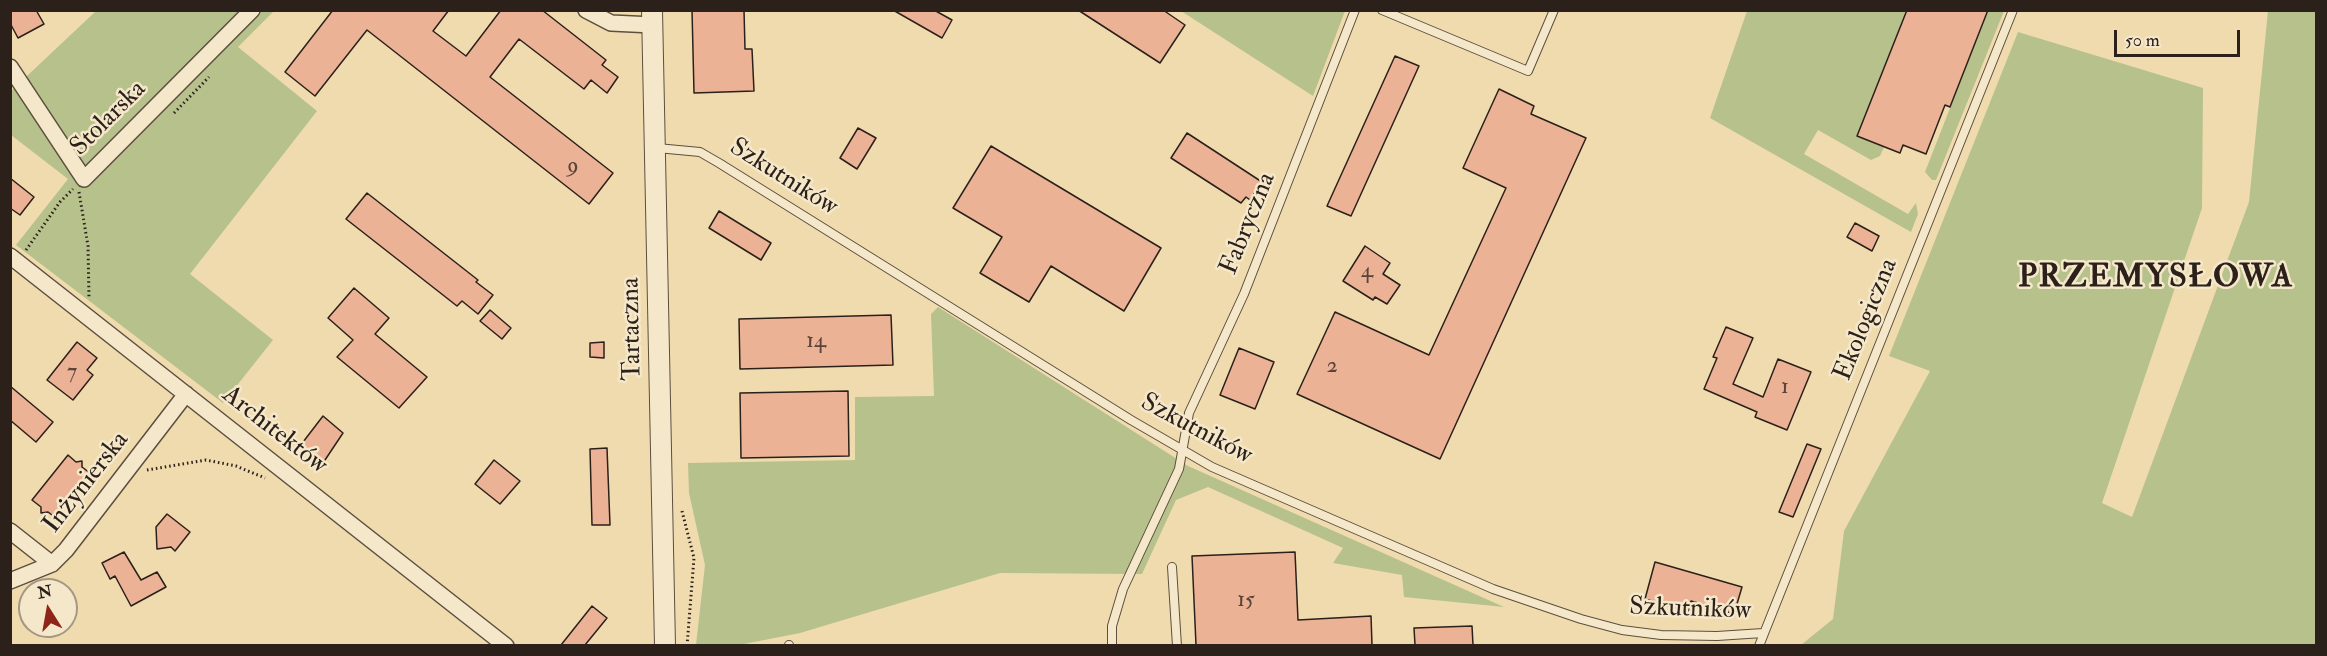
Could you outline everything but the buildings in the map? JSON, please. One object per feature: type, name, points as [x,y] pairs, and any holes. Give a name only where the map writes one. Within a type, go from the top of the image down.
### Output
[{"type":"street","name":"Stolarska","points":[[14,74],[84,179],[252,10]]},
{"type":"street","points":[[586,10],[611,23],[652,18]]},
{"type":"street","name":"Tartaczna","points":[[652,18],[665,645]]},
{"type":"street","name":"Architektów","points":[[10,256],[506,645]]},
{"type":"street","name":"Inżynierska","points":[[10,581],[52,564],[66,550],[186,394]]},
{"type":"street","points":[[10,531],[52,564]]},
{"type":"lane","name":"Fabryczna","points":[[1112,645],[1112,626],[1123,589],[1179,469],[1189,413],[1244,294],[1355,10]]},
{"type":"lane","points":[[1382,10],[1528,71],[1554,10]]},
{"type":"lane","name":"Ekologiczna","points":[[1759,645],[2013,10]]},
{"type":"lane","name":"Szkutników","points":[[655,148],[700,152],[719,162],[1182,452],[1223,472],[1493,589],[1581,620],[1622,630],[1661,634],[1717,636],[1764,633]]},
{"type":"lane","points":[[1172,567],[1177,645]]},
{"type":"path","points":[[78,185],[88,246],[90,278],[87,316]]},
{"type":"path","points":[[124,475],[193,460],[206,460],[236,466],[270,479]]},
{"type":"green space","points":[[96,11],[274,11],[238,47],[317,111],[190,274],[273,340],[223,403],[16,245],[68,179],[11,135],[11,91]]},
{"type":"green space","points":[[1181,11],[1345,11],[1313,96]]},
{"type":"green space","points":[[1747,11],[1907,11],[1858,136],[1884,147],[1880,156],[1871,160],[1818,130],[1804,154],[1908,214],[1916,203],[1918,214],[1911,232],[1710,118]]},
{"type":"green space","points":[[1988,11],[2004,11],[1936,180],[1932,180],[1925,172]]},
{"type":"green space","points":[[2268,11],[2316,11],[2316,645],[1801,645],[1833,619],[1844,531],[1930,371],[1889,356],[2018,32],[2203,88],[2202,208],[2102,503],[2132,517],[2249,202]]},
{"type":"green space","points":[[938,307],[1188,466],[1504,607],[1404,597],[1402,575],[1333,563],[1343,548],[1208,487],[1176,500],[1142,574],[1000,573],[800,633],[739,645],[696,645],[705,565],[689,493],[688,463],[855,460],[855,397],[934,396],[931,314]]},
{"type":"district","name":"PRZEMYSŁOWA","points":[[2156,279]]}]
